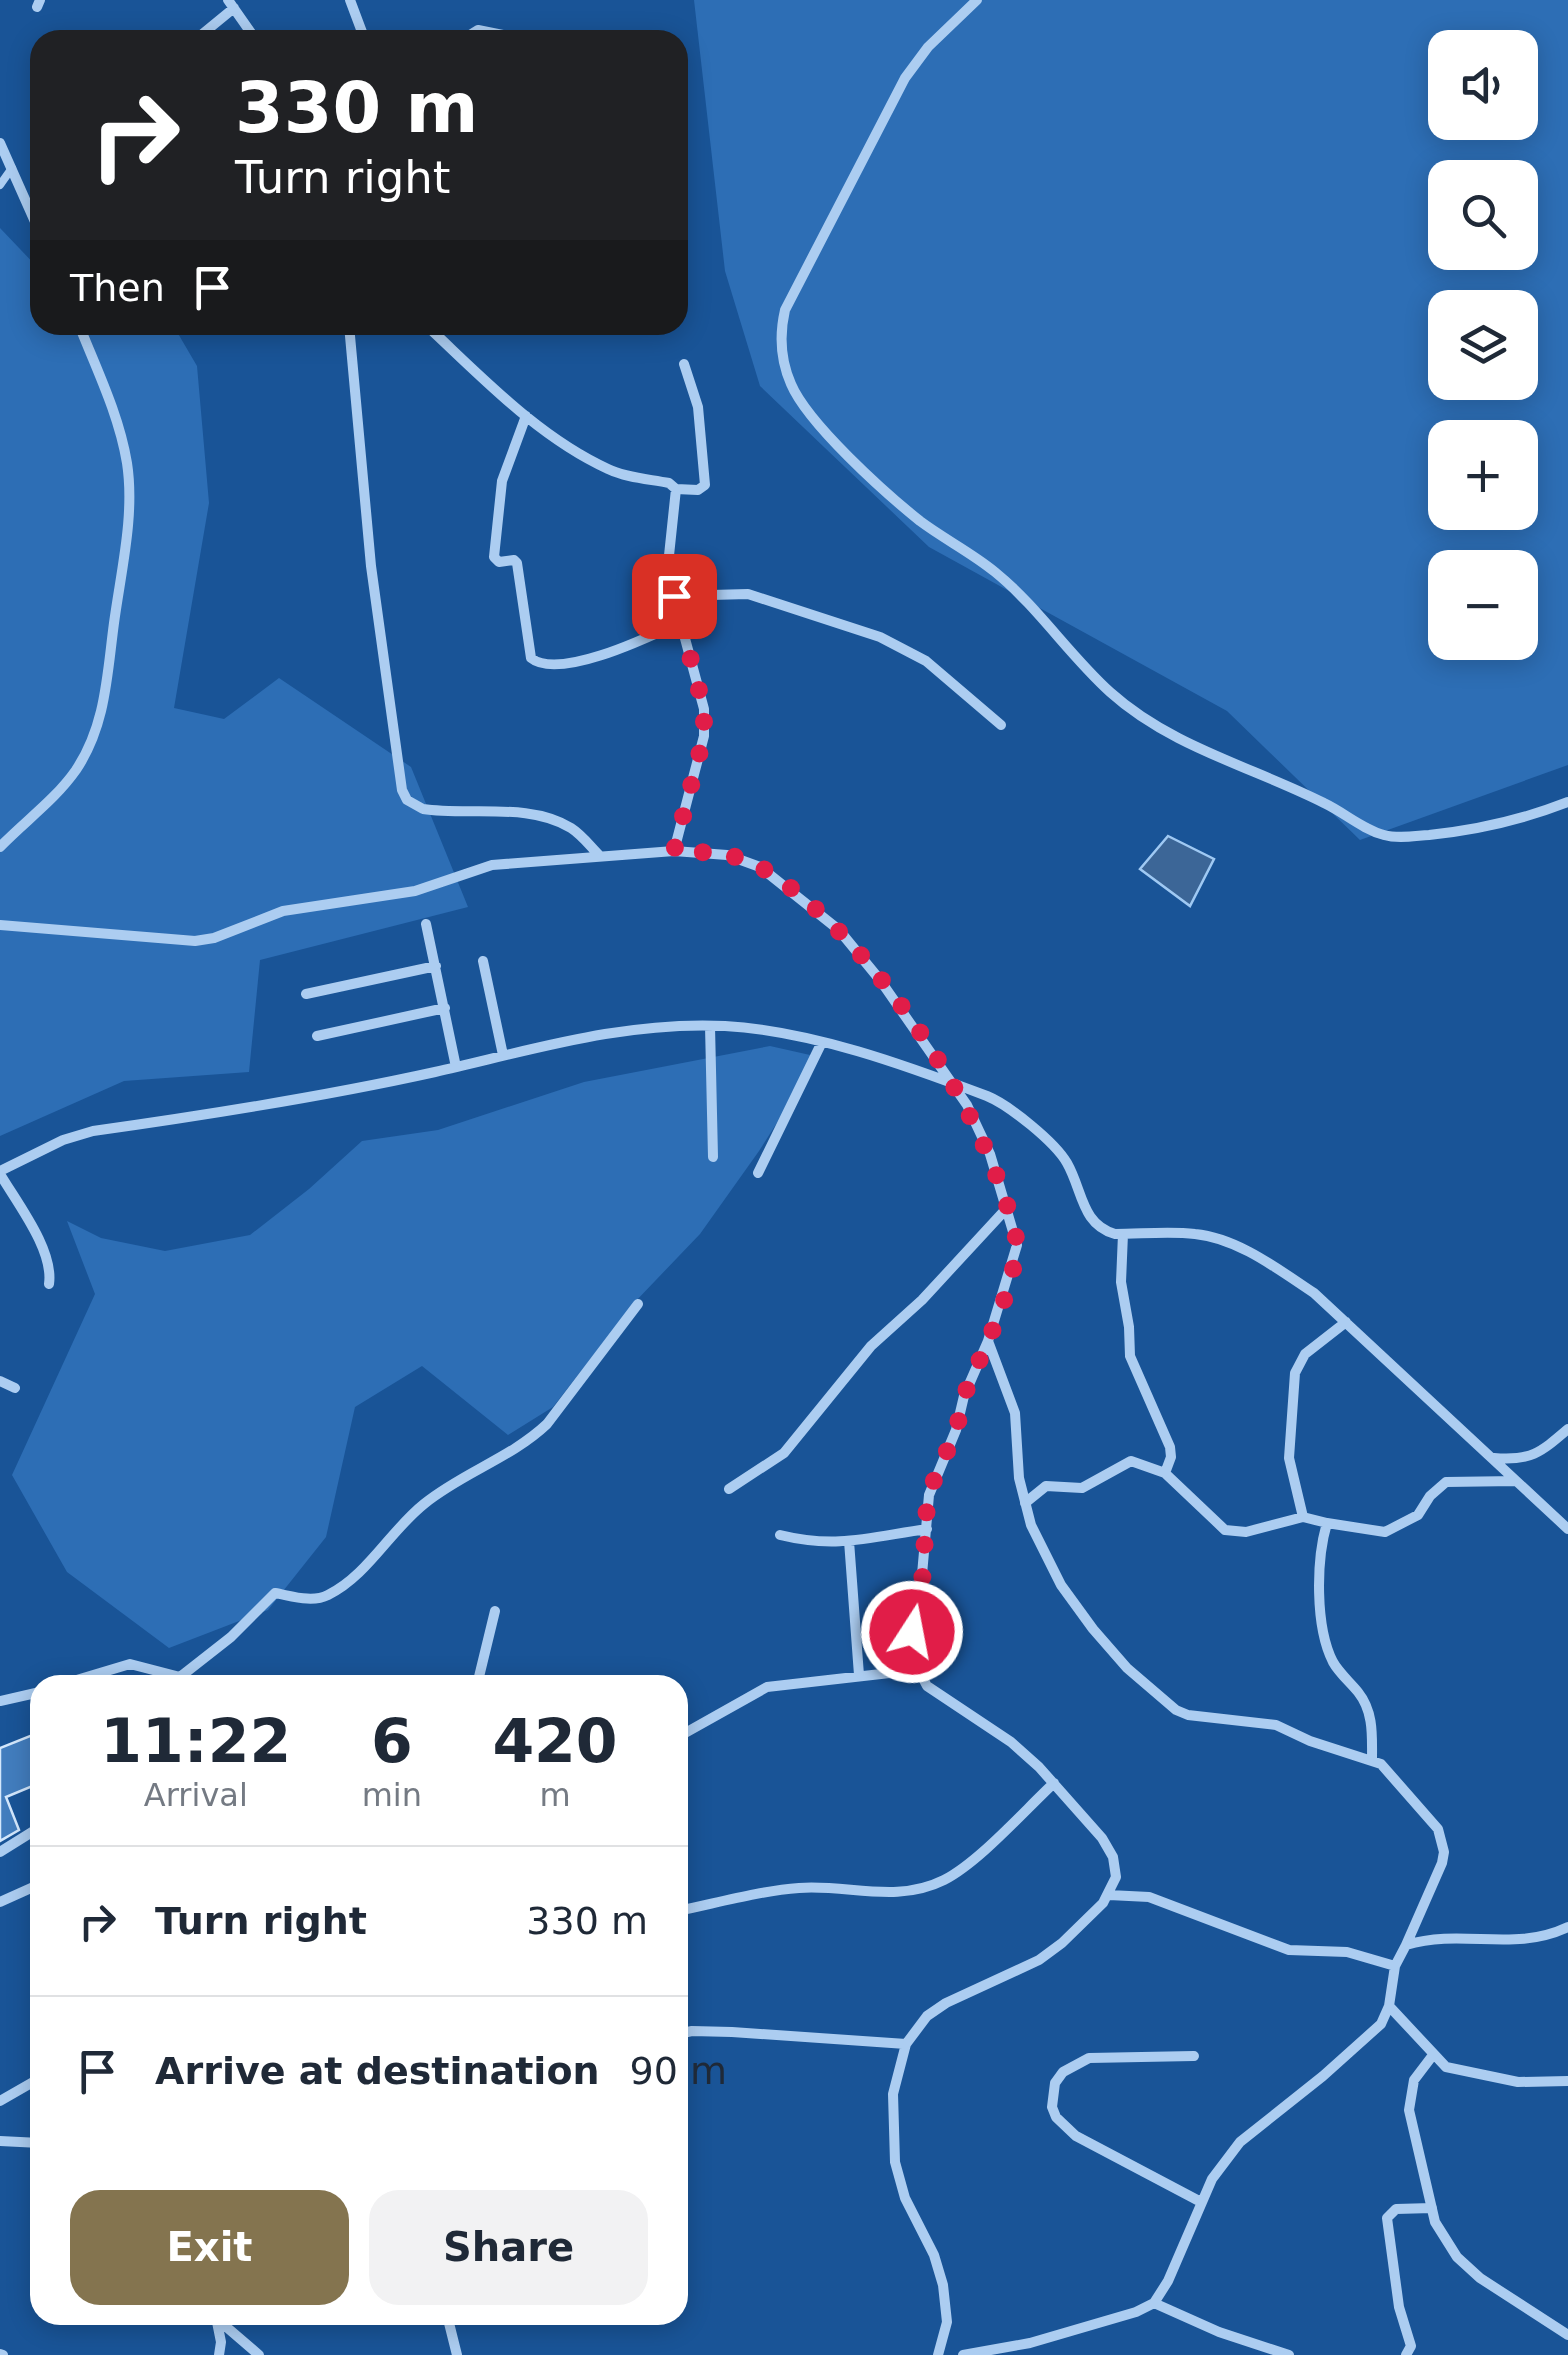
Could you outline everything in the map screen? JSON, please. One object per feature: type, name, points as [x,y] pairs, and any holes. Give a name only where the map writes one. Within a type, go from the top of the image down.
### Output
[{"type":"street","points":[[350,0],[361,30]]},
{"type":"street","points":[[977,0],[928,47],[905,78],[786,310],[780,332],[782,353],[791,384],[804,405],[910,512],[1015,590],[1113,695],[1186,742],[1329,805],[1386,836],[1488,828],[1520,821],[1568,802]]},
{"type":"street","points":[[206,30],[231,4],[249,30]]},
{"type":"street","points":[[0,143],[30,210]]},
{"type":"street","points":[[0,847],[76,770],[94,735],[109,681],[130,483],[110,402],[83,335]]},
{"type":"street","points":[[350,335],[371,566],[402,790],[407,800],[423,810],[555,820],[570,827],[599,855]]},
{"type":"street","points":[[437,335],[526,416],[611,470],[698,490],[706,485],[698,408],[684,364]]},
{"type":"street","points":[[526,416],[502,481],[494,558],[517,563],[531,658],[545,665],[604,654],[681,622]]},
{"type":"street","points":[[674,851],[704,736],[704,709],[674,596],[668,550],[676,488]]},
{"type":"street","points":[[674,596],[748,594],[891,641],[926,661],[1001,725]]},
{"type":"street","points":[[0,925],[196,941],[214,938],[283,911],[415,891],[492,865],[599,855],[703,852],[745,860],[785,884],[818,911],[880,980],[956,1087],[990,1154],[1017,1245],[988,1341],[929,1495],[921,1586],[911,1618],[916,1670],[927,1686],[1011,1742],[1054,1783],[1109,1847],[1116,1877],[1109,1895],[1047,1955],[946,2003],[928,2016],[906,2044],[893,2094],[895,2162],[905,2198],[934,2255],[943,2284],[947,2322],[938,2355]]},
{"type":"street","points":[[426,924],[456,1067]]},
{"type":"street","points":[[483,962],[503,1056]]},
{"type":"street","points":[[306,994],[436,966]]},
{"type":"street","points":[[318,1036],[445,1008]]},
{"type":"street","points":[[710,1026],[714,1157]]},
{"type":"street","points":[[49,1284],[51,1272],[46,1254],[0,1172],[63,1140],[299,1099],[598,1033],[710,1026],[781,1032],[996,1100],[1049,1141],[1066,1161],[1090,1218],[1106,1232],[1215,1238],[1246,1251],[1300,1283],[1568,1529]]},
{"type":"street","points":[[758,1173],[822,1042]]},
{"type":"street","points":[[729,1489],[784,1453],[871,1346],[922,1300],[1008,1208]]},
{"type":"street","points":[[1122,1234],[1122,1282],[1130,1356],[1170,1447],[1172,1457],[1165,1473]]},
{"type":"street","points":[[188,1675],[271,1595],[317,1599],[332,1593],[421,1506],[462,1476],[532,1438],[547,1424],[638,1304]]},
{"type":"street","points":[[1303,1517],[1290,1471],[1295,1374],[1305,1354],[1346,1322]]},
{"type":"street","points":[[963,2355],[1030,2342],[1136,2312],[1154,2302],[1168,2281],[1212,2180],[1240,2142],[1360,2045],[1380,2024],[1389,2006],[1396,1966],[1442,1863],[1443,1841],[1438,1829],[1391,1774],[1372,1760],[1310,1742],[1276,1725],[1188,1715],[1161,1700],[1127,1668],[1074,1604],[1031,1525],[1019,1478],[1015,1413],[988,1341]]},
{"type":"street","points":[[0,1382],[15,1388]]},
{"type":"street","points":[[1493,1458],[1530,1458],[1568,1429]]},
{"type":"street","points":[[1025,1502],[1046,1486],[1082,1488],[1131,1461],[1165,1473],[1225,1530],[1236,1533],[1303,1517],[1384,1532],[1418,1515],[1430,1496],[1446,1482],[1516,1481]]},
{"type":"street","points":[[1327,1523],[1318,1561],[1328,1650],[1370,1710],[1372,1760]]},
{"type":"street","points":[[780,1535],[812,1543],[927,1530]]},
{"type":"street","points":[[849,1541],[860,1675]]},
{"type":"street","points":[[480,1675],[496,1612]]},
{"type":"street","points":[[93,1675],[130,1664],[166,1675]]},
{"type":"street","points":[[688,1731],[768,1687],[916,1670]]},
{"type":"street","points":[[0,1702],[30,1694]]},
{"type":"street","points":[[688,1908],[794,1888],[883,1894],[924,1888],[958,1872],[1054,1783]]},
{"type":"street","points":[[0,1852],[30,1833]]},
{"type":"street","points":[[0,1902],[30,1888]]},
{"type":"street","points":[[1109,1895],[1149,1897],[1289,1950],[1348,1952],[1396,1966]]},
{"type":"street","points":[[1406,1945],[1457,1936],[1529,1941],[1568,1927]]},
{"type":"street","points":[[1389,2006],[1446,2067],[1518,2082],[1568,2081]]},
{"type":"street","points":[[688,2032],[906,2044]]},
{"type":"street","points":[[1433,2055],[1414,2080],[1409,2110],[1435,2222],[1457,2257],[1521,2307],[1568,2335]]},
{"type":"street","points":[[1194,2056],[1089,2058],[1063,2072],[1055,2083],[1052,2107],[1056,2117],[1076,2136],[1202,2202]]},
{"type":"street","points":[[0,2101],[30,2084]]},
{"type":"street","points":[[0,2141],[30,2142]]},
{"type":"street","points":[[1406,2355],[1411,2346],[1400,2308],[1387,2218],[1396,2209],[1432,2208]]},
{"type":"street","points":[[1154,2302],[1219,2332],[1289,2355]]},
{"type":"street","points":[[218,2325],[219,2355]]},
{"type":"street","points":[[225,2325],[259,2355]]},
{"type":"street","points":[[449,2325],[456,2355]]},
{"type":"lane","points":[[0,184],[12,168]]},
{"type":"shaded area","points":[[694,0],[1568,0],[1568,765],[1360,840],[1227,711],[929,547],[760,386],[725,271]]},
{"type":"shaded area","points":[[0,228],[30,260],[30,335],[179,335],[197,366],[209,503],[174,708],[224,719],[279,678],[411,767],[468,907],[260,960],[249,1072],[124,1081],[0,1136]]},
{"type":"shaded area","points":[[1168,836],[1214,859],[1190,906],[1140,869]]},
{"type":"shaded area","points":[[770,1046],[819,1057],[700,1234],[633,1304],[553,1407],[508,1435],[422,1366],[355,1407],[326,1537],[268,1610],[169,1648],[67,1572],[12,1475],[95,1294],[67,1221],[101,1238],[165,1251],[250,1235],[362,1141],[438,1130],[584,1082]]},
{"type":"building","points":[[30,1736],[30,1787],[6,1797],[19,1830],[0,1841],[0,1748]]},
{"type":"route","points":[[674,596],[704,709],[704,736],[674,851],[727,855],[760,867],[839,930],[956,1087],[990,1154],[1015,1232],[1017,1245],[1009,1280],[929,1495],[921,1586],[911,1618],[912,1632]]}]
